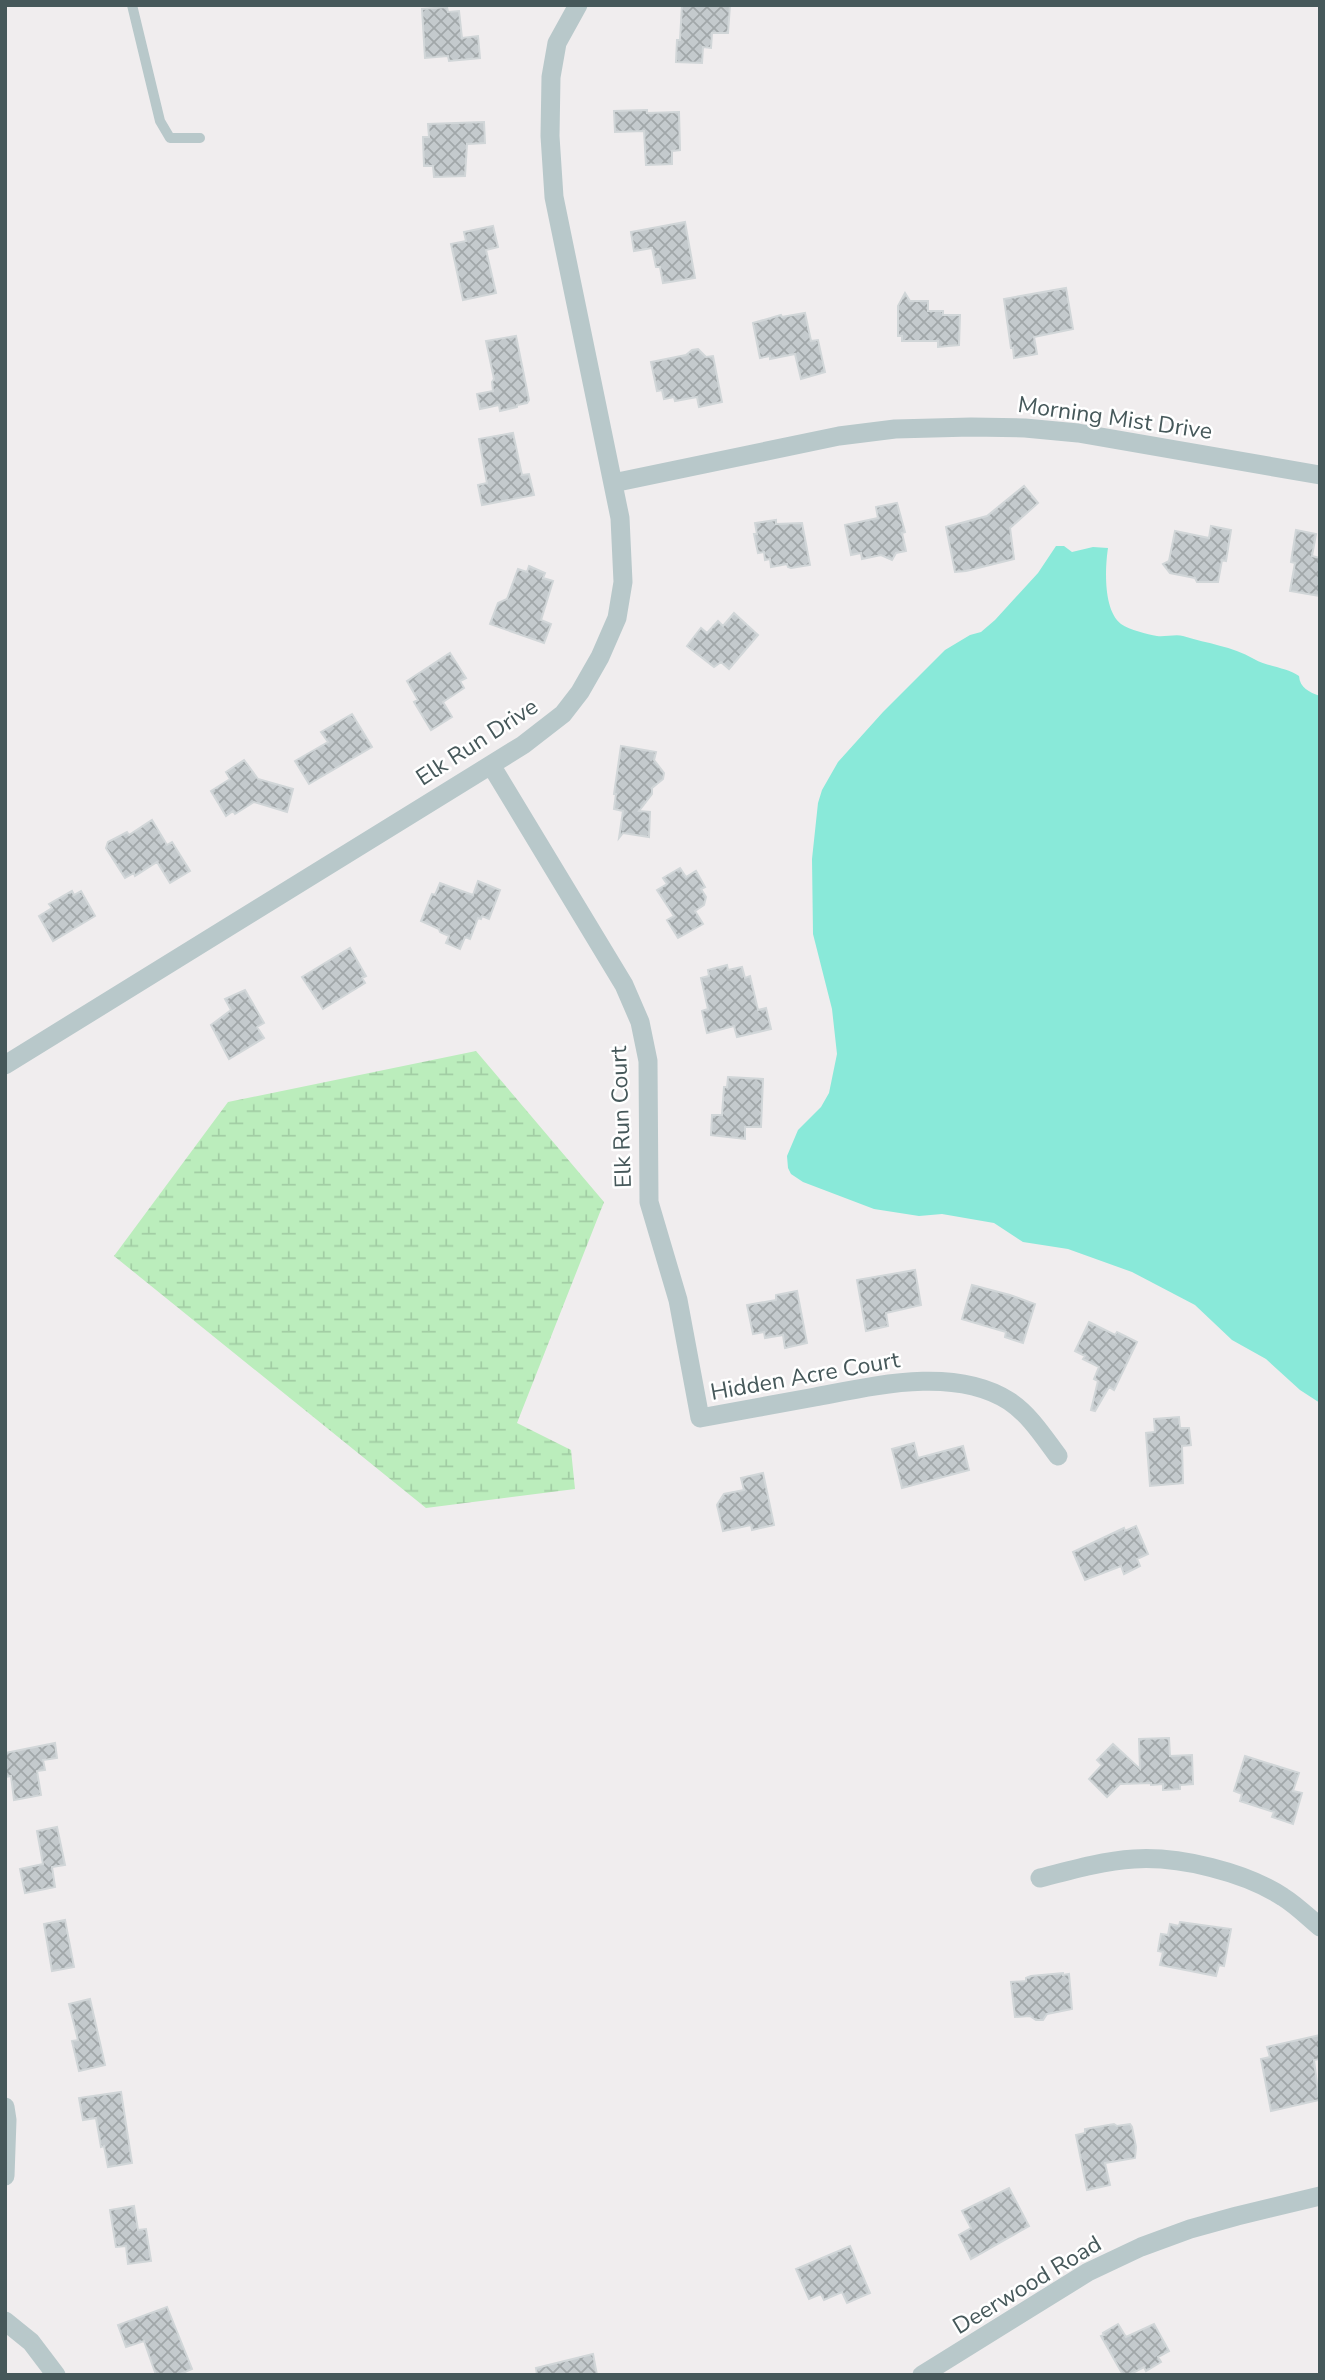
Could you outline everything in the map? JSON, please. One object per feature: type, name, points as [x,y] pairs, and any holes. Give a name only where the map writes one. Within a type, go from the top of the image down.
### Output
[{"type":"street","name":"Elk Run Drive","points":[[5,1065],[523,745],[564,714],[587,681],[617,618],[623,569],[620,517],[554,197],[550,136],[551,78],[557,43],[578,5]]},
{"type":"street","name":"Morning Mist Drive","points":[[613,483],[839,436],[895,429],[971,427],[1078,433],[1320,475]]},
{"type":"street","name":"Elk Run Court","points":[[491,765],[617,973],[640,1023],[648,1061],[649,1202],[678,1300],[700,1418]]},
{"type":"street","name":"Hidden Acre Court","points":[[700,1418],[890,1384],[930,1381],[972,1385],[1008,1400],[1032,1420],[1058,1456]]},
{"type":"street","points":[[1040,1878],[1115,1861],[1174,1860],[1240,1877],[1282,1897],[1320,1927]]},
{"type":"street","points":[[5,2107],[5,2176]]},
{"type":"street","name":"Deerwood Road","points":[[922,2375],[1088,2272],[1141,2247],[1213,2222],[1320,2196]]},
{"type":"street","points":[[5,2321],[31,2342],[57,2375]]},
{"type":"lane","points":[[132,5],[160,121],[170,138],[200,138]]},
{"type":"green space","points":[[476,1051],[604,1202],[517,1423],[571,1450],[575,1489],[426,1508],[114,1256],[228,1102]]},
{"type":"shaded area","points":[[1056,546],[1064,546],[1072,552],[1093,547],[1108,548],[1108,599],[1115,618],[1121,624],[1139,632],[1157,636],[1183,636],[1237,651],[1259,662],[1294,673],[1299,676],[1306,689],[1320,696],[1320,1403],[1300,1390],[1266,1359],[1232,1340],[1195,1305],[1132,1272],[1068,1249],[1023,1242],[994,1223],[942,1214],[919,1216],[874,1209],[803,1182],[791,1174],[788,1168],[787,1156],[798,1130],[821,1107],[829,1093],[837,1054],[832,1009],[813,934],[812,859],[822,790],[838,762],[883,712],[945,650],[970,635],[981,632],[995,620],[1038,573]]},
{"type":"building","points":[[682,5],[730,5],[728,33],[712,33],[711,48],[703,47],[702,63],[676,62]]},
{"type":"building","points":[[447,7],[448,12],[459,11],[462,38],[478,36],[480,58],[449,61],[448,56],[425,58],[422,9]]},
{"type":"building","points":[[647,110],[647,113],[679,112],[680,150],[672,151],[672,164],[646,165],[644,131],[615,132],[614,111]]},
{"type":"building","points":[[484,122],[485,143],[467,144],[465,176],[434,177],[433,166],[424,166],[423,137],[429,137],[428,124]]},
{"type":"building","points":[[685,222],[695,278],[663,283],[652,248],[634,251],[631,232]]},
{"type":"building","points":[[493,226],[498,247],[486,250],[496,293],[463,300],[451,244],[466,241],[464,232]]},
{"type":"building","points":[[1066,288],[1073,329],[1034,337],[1037,354],[1014,358],[1004,299]]},
{"type":"building","points":[[905,293],[910,301],[928,301],[928,311],[943,311],[943,315],[960,315],[959,345],[938,347],[938,341],[902,341],[902,336],[898,336],[898,306]]},
{"type":"building","points":[[805,313],[811,341],[818,340],[825,372],[801,379],[795,354],[770,359],[770,356],[760,358],[753,323],[781,315]]},
{"type":"building","points":[[516,336],[529,400],[517,407],[500,411],[499,405],[480,409],[477,394],[493,391],[494,379],[486,341]]},
{"type":"building","points":[[698,349],[706,357],[713,356],[722,402],[699,407],[697,397],[675,401],[674,397],[664,399],[662,390],[657,391],[651,362],[686,355]]},
{"type":"building","points":[[513,433],[522,475],[529,474],[534,495],[482,505],[478,485],[487,483],[479,439]]},
{"type":"building","points":[[1024,486],[1038,503],[1010,528],[1014,559],[955,572],[946,527],[987,516]]},
{"type":"building","points":[[897,503],[905,532],[902,533],[906,551],[896,553],[892,560],[881,555],[862,559],[861,553],[851,555],[845,525],[878,518],[876,507]]},
{"type":"building","points":[[776,520],[776,524],[802,523],[810,565],[791,568],[787,564],[771,567],[770,559],[765,560],[764,552],[758,553],[755,523]]},
{"type":"building","points":[[1211,526],[1231,530],[1226,561],[1222,560],[1218,582],[1197,582],[1195,578],[1170,573],[1163,564],[1169,561],[1175,531],[1209,538]]},
{"type":"building","points":[[1296,530],[1316,534],[1312,556],[1320,558],[1320,596],[1290,591],[1295,563],[1291,562]]},
{"type":"building","points":[[529,566],[545,573],[543,578],[553,581],[541,620],[551,624],[544,643],[490,624],[498,603],[507,599],[518,569],[527,572]]},
{"type":"building","points":[[734,613],[758,635],[729,669],[721,662],[714,667],[687,646],[701,628],[707,633],[718,621],[723,626]]},
{"type":"building","points":[[450,653],[466,678],[460,681],[464,688],[443,702],[452,717],[431,730],[414,702],[418,700],[407,681]]},
{"type":"building","points":[[352,714],[372,747],[309,784],[295,761],[328,742],[321,732]]},
{"type":"building","points":[[621,746],[656,752],[654,760],[664,773],[663,779],[652,788],[652,794],[639,811],[650,812],[649,837],[623,833],[619,838],[623,811],[614,809],[614,794]]},
{"type":"building","points":[[244,760],[258,779],[293,789],[287,812],[254,802],[235,814],[233,811],[226,816],[211,791],[230,779],[226,772]]},
{"type":"building","points":[[152,820],[167,845],[172,842],[190,871],[170,883],[157,862],[135,876],[134,873],[125,878],[106,848],[108,842],[127,832],[129,835]]},
{"type":"building","points":[[680,868],[686,877],[696,871],[705,887],[701,889],[706,897],[704,905],[695,911],[703,924],[678,938],[667,920],[674,916],[657,890],[667,884],[663,878]]},
{"type":"building","points":[[478,881],[500,890],[489,919],[482,916],[481,919],[478,918],[470,939],[465,937],[460,949],[446,943],[449,936],[421,921],[432,894],[435,895],[440,883],[473,895]]},
{"type":"building","points":[[72,891],[74,895],[81,891],[95,916],[53,941],[39,916],[52,908],[49,904]]},
{"type":"building","points":[[350,948],[366,976],[362,978],[365,983],[323,1009],[302,977]]},
{"type":"building","points":[[727,965],[728,970],[742,967],[745,978],[750,976],[758,1010],[766,1008],[771,1029],[737,1037],[734,1026],[707,1033],[702,1011],[708,1009],[701,978],[709,976],[708,970]]},
{"type":"building","points":[[245,990],[264,1023],[257,1027],[264,1038],[229,1059],[211,1025],[231,1010],[225,999]]},
{"type":"building","points":[[728,1077],[763,1079],[761,1127],[745,1127],[745,1139],[711,1135],[712,1115],[722,1115],[724,1087],[727,1087]]},
{"type":"building","points":[[915,1270],[921,1305],[886,1313],[888,1326],[866,1331],[857,1280]]},
{"type":"building","points":[[972,1285],[1035,1304],[1023,1343],[1005,1337],[1006,1332],[962,1319]]},
{"type":"building","points":[[797,1291],[807,1343],[785,1348],[783,1335],[765,1338],[764,1332],[753,1334],[747,1305],[776,1300],[776,1295]]},
{"type":"building","points":[[1089,1322],[1137,1342],[1114,1390],[1109,1387],[1095,1411],[1091,1410],[1098,1381],[1094,1379],[1099,1367],[1083,1359],[1085,1356],[1075,1351]]},
{"type":"building","points":[[1179,1417],[1180,1428],[1189,1428],[1191,1445],[1182,1446],[1183,1483],[1150,1486],[1146,1433],[1155,1432],[1154,1419]]},
{"type":"building","points":[[914,1443],[918,1458],[963,1446],[969,1470],[902,1488],[892,1449]]},
{"type":"building","points":[[763,1473],[774,1525],[752,1530],[751,1525],[723,1531],[717,1505],[724,1494],[744,1490],[741,1478]]},
{"type":"building","points":[[1136,1526],[1148,1554],[1137,1559],[1140,1566],[1124,1574],[1121,1566],[1085,1580],[1073,1552],[1124,1528],[1125,1531]]},
{"type":"building","points":[[1169,1738],[1170,1756],[1192,1755],[1193,1784],[1180,1785],[1180,1789],[1163,1790],[1163,1784],[1120,1784],[1107,1797],[1089,1779],[1102,1765],[1097,1760],[1113,1744],[1140,1769],[1139,1739]]},
{"type":"building","points":[[55,1743],[57,1758],[43,1760],[45,1770],[37,1771],[41,1795],[14,1800],[11,1776],[5,1777],[5,1753]]},
{"type":"building","points":[[1245,1756],[1299,1773],[1293,1791],[1302,1793],[1293,1824],[1272,1817],[1274,1812],[1240,1801],[1242,1794],[1234,1791]]},
{"type":"building","points":[[57,1827],[65,1865],[52,1867],[55,1887],[25,1893],[20,1869],[43,1864],[37,1831]]},
{"type":"building","points":[[65,1920],[74,1967],[52,1971],[44,1924]]},
{"type":"building","points":[[1180,1922],[1231,1929],[1224,1966],[1219,1965],[1216,1976],[1160,1965],[1163,1952],[1158,1951],[1161,1934],[1168,1935],[1170,1924],[1179,1926]]},
{"type":"building","points":[[1069,1974],[1072,2009],[1047,2014],[1043,2020],[1030,2016],[1015,2017],[1011,1982],[1026,1981],[1026,1978],[1031,1976]]},
{"type":"building","points":[[90,1999],[105,2065],[79,2071],[72,2041],[78,2040],[69,2004]]},
{"type":"building","points":[[1320,2035],[1320,2059],[1314,2060],[1319,2100],[1271,2111],[1261,2059],[1270,2057],[1267,2047]]},
{"type":"building","points":[[121,2092],[132,2163],[108,2167],[96,2118],[83,2120],[79,2098]]},
{"type":"building","points":[[1130,2124],[1132,2127],[1135,2158],[1105,2163],[1110,2185],[1087,2190],[1076,2135],[1085,2133],[1085,2129]]},
{"type":"building","points":[[1009,2188],[1029,2226],[971,2259],[959,2235],[971,2228],[962,2211]]},
{"type":"building","points":[[134,2206],[138,2230],[146,2229],[151,2261],[128,2264],[126,2246],[116,2247],[110,2210]]},
{"type":"building","points":[[850,2246],[870,2293],[847,2303],[842,2292],[824,2300],[821,2294],[809,2299],[796,2269]]},
{"type":"building","points":[[167,2307],[192,2369],[178,2375],[156,2375],[144,2341],[126,2347],[118,2325]]},
{"type":"building","points":[[1118,2324],[1126,2337],[1154,2324],[1169,2351],[1158,2357],[1161,2362],[1146,2371],[1144,2367],[1129,2375],[1123,2375],[1101,2336]]},
{"type":"building","points":[[593,2354],[597,2375],[537,2375],[536,2368]]}]
